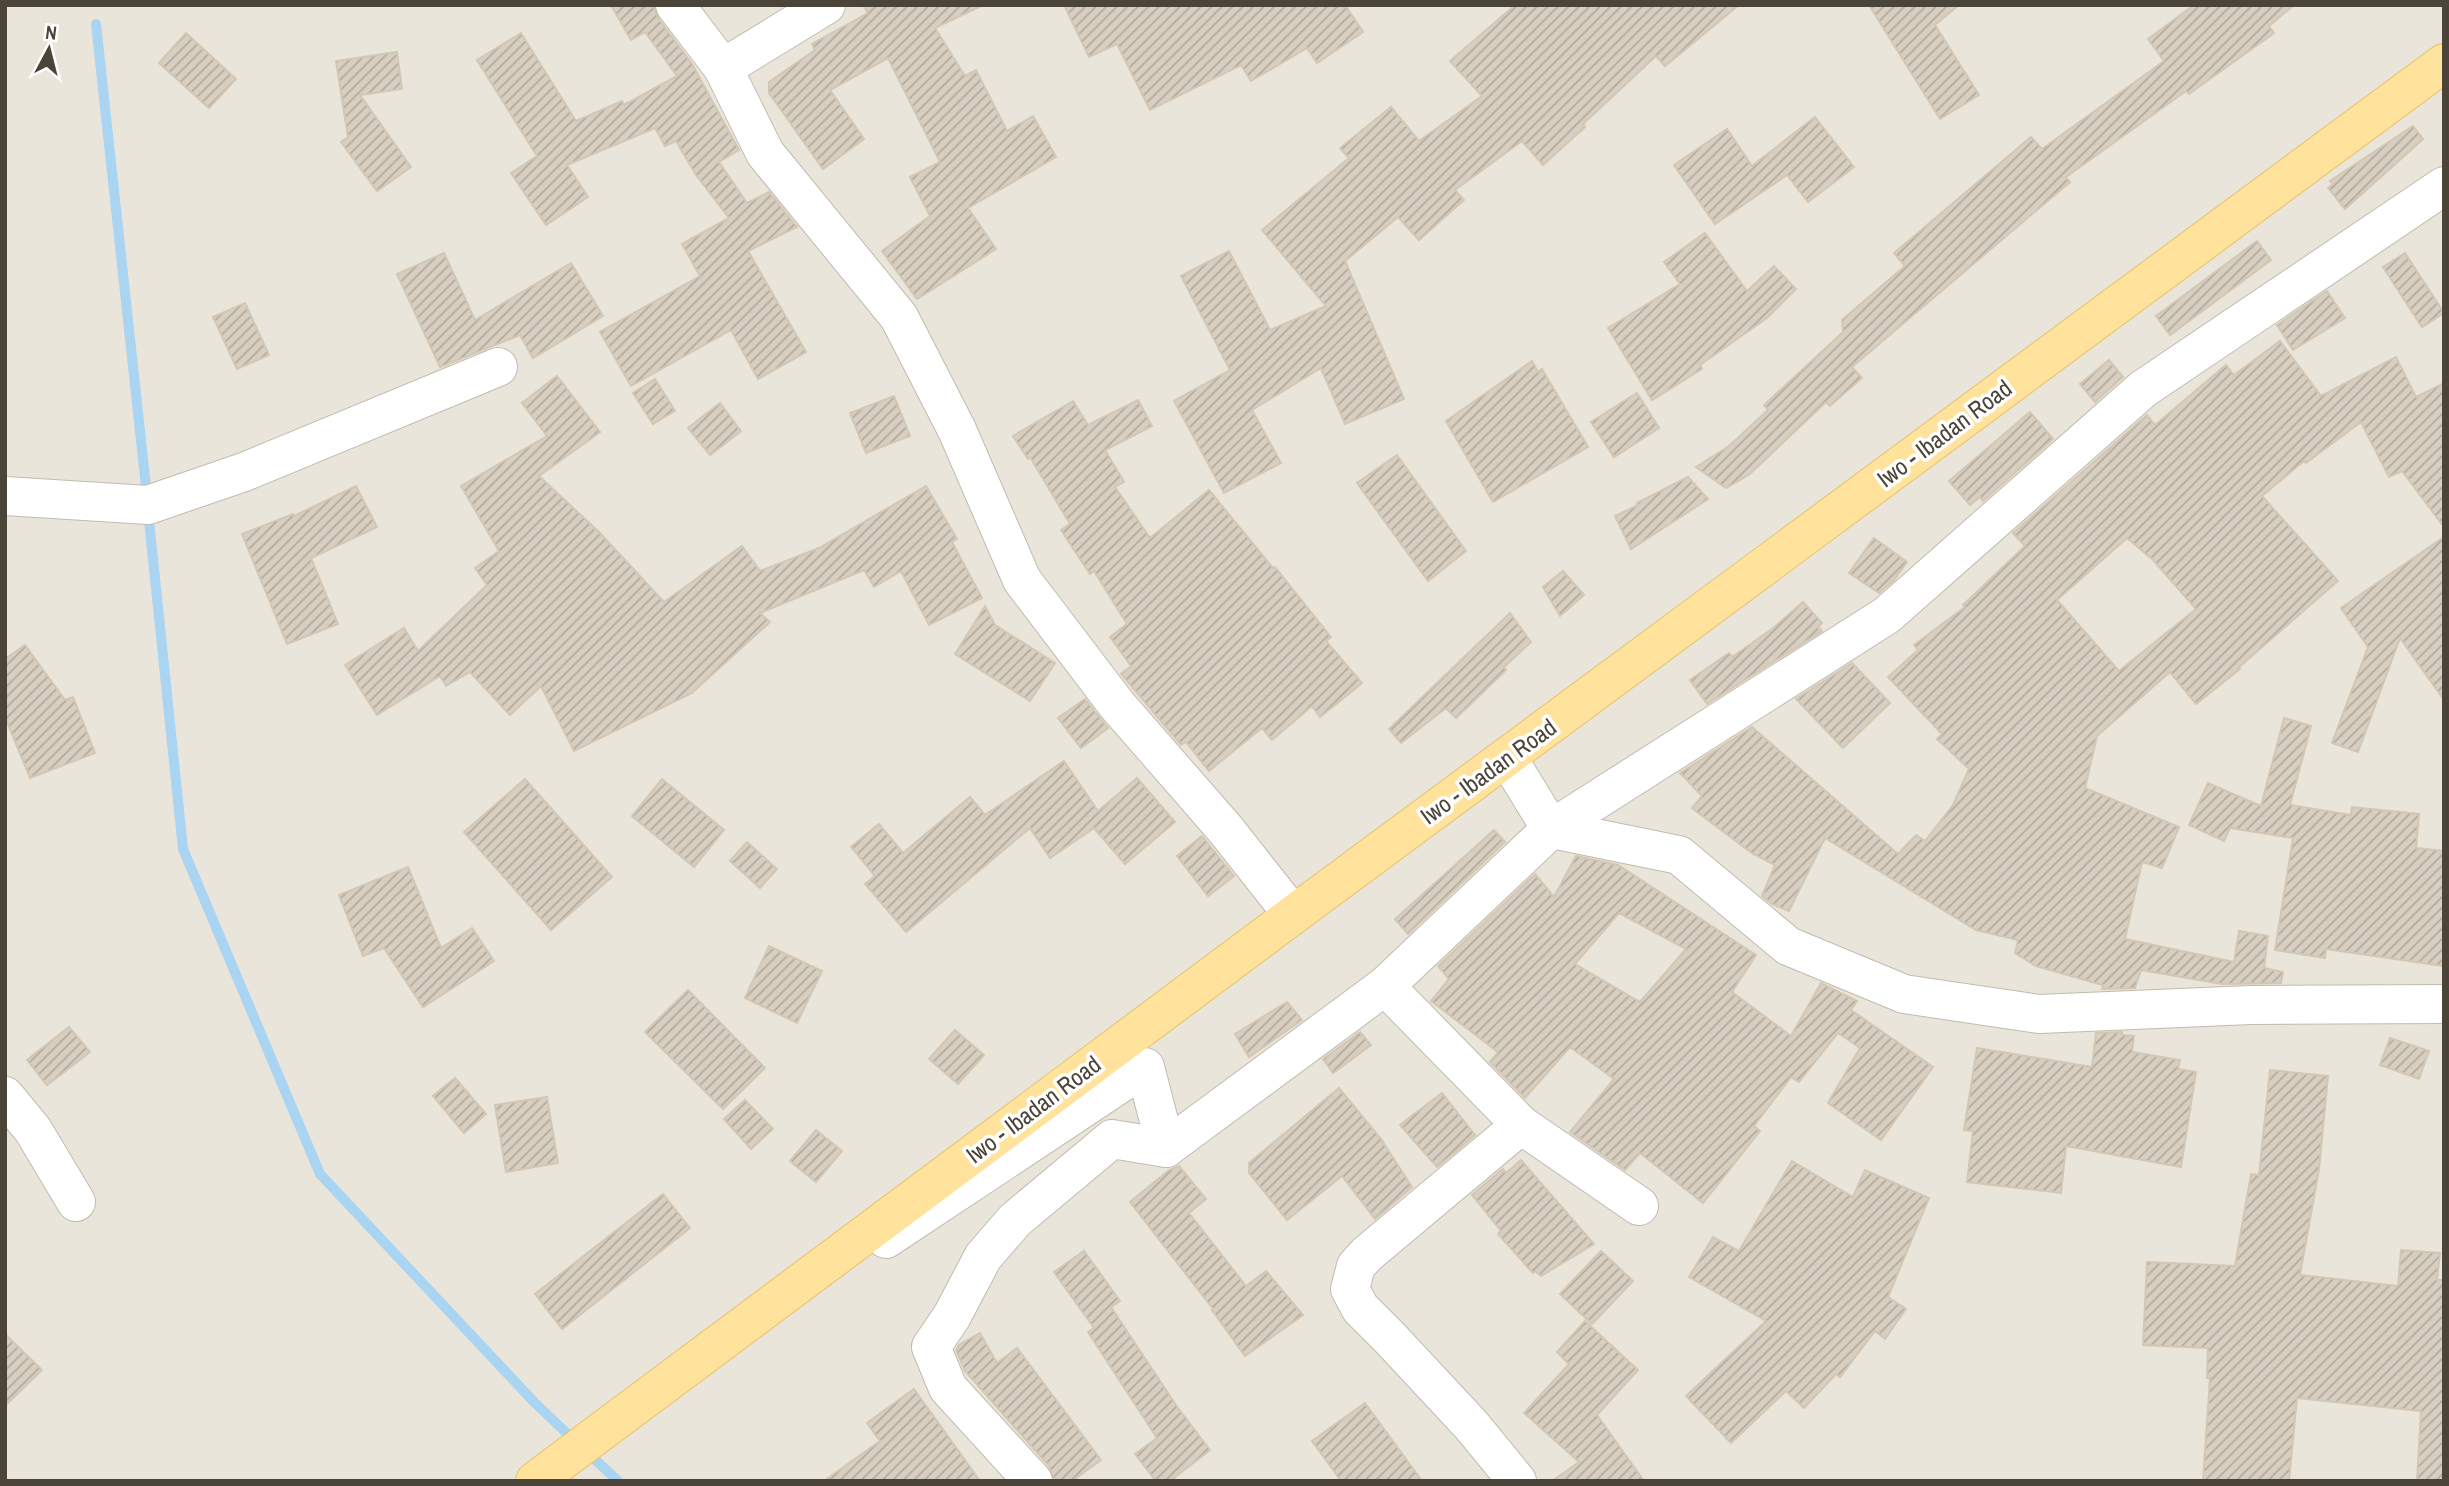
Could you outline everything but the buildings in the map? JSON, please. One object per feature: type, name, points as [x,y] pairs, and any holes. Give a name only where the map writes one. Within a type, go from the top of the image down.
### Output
[{"type":"main road","name":"Iwo - Ibadan Road","points":[[535,1481],[1293,915],[2444,63]]},
{"type":"street","points":[[675,5],[723,68],[765,153],[899,317],[957,430],[1022,580],[1117,705],[1226,830],[1293,915]]},
{"type":"street","points":[[723,68],[826,5]]},
{"type":"street","points":[[1033,1481],[948,1388],[931,1347],[983,1257],[1015,1220],[1112,1139],[1166,1148],[1385,986],[1550,829],[1887,615],[2143,389],[2444,186]]},
{"type":"street","points":[[5,496],[148,505],[244,472],[498,367]]},
{"type":"street","points":[[1507,757],[1550,829],[1679,855],[1788,946],[1904,994],[2039,1014],[2251,1005],[2444,1004]]},
{"type":"street","points":[[1385,986],[1521,1125],[1639,1206]]},
{"type":"street","points":[[637,1406],[1145,1067],[1166,1148]]},
{"type":"street","points":[[5,1096],[33,1130],[76,1202]]},
{"type":"street","points":[[1517,1481],[1472,1426],[1390,1336],[1360,1308],[1350,1289],[1356,1266],[1367,1254],[1521,1125]]},
{"type":"shaded area","points":[[5,5],[2444,5],[2444,1481],[5,1481]]},
{"type":"waterway","points":[[96,24],[147,496]]},
{"type":"waterway","points":[[148,511],[183,849],[320,1174],[534,1402],[576,1442]]},
{"type":"waterway","points":[[587,1452],[618,1481]]}]
